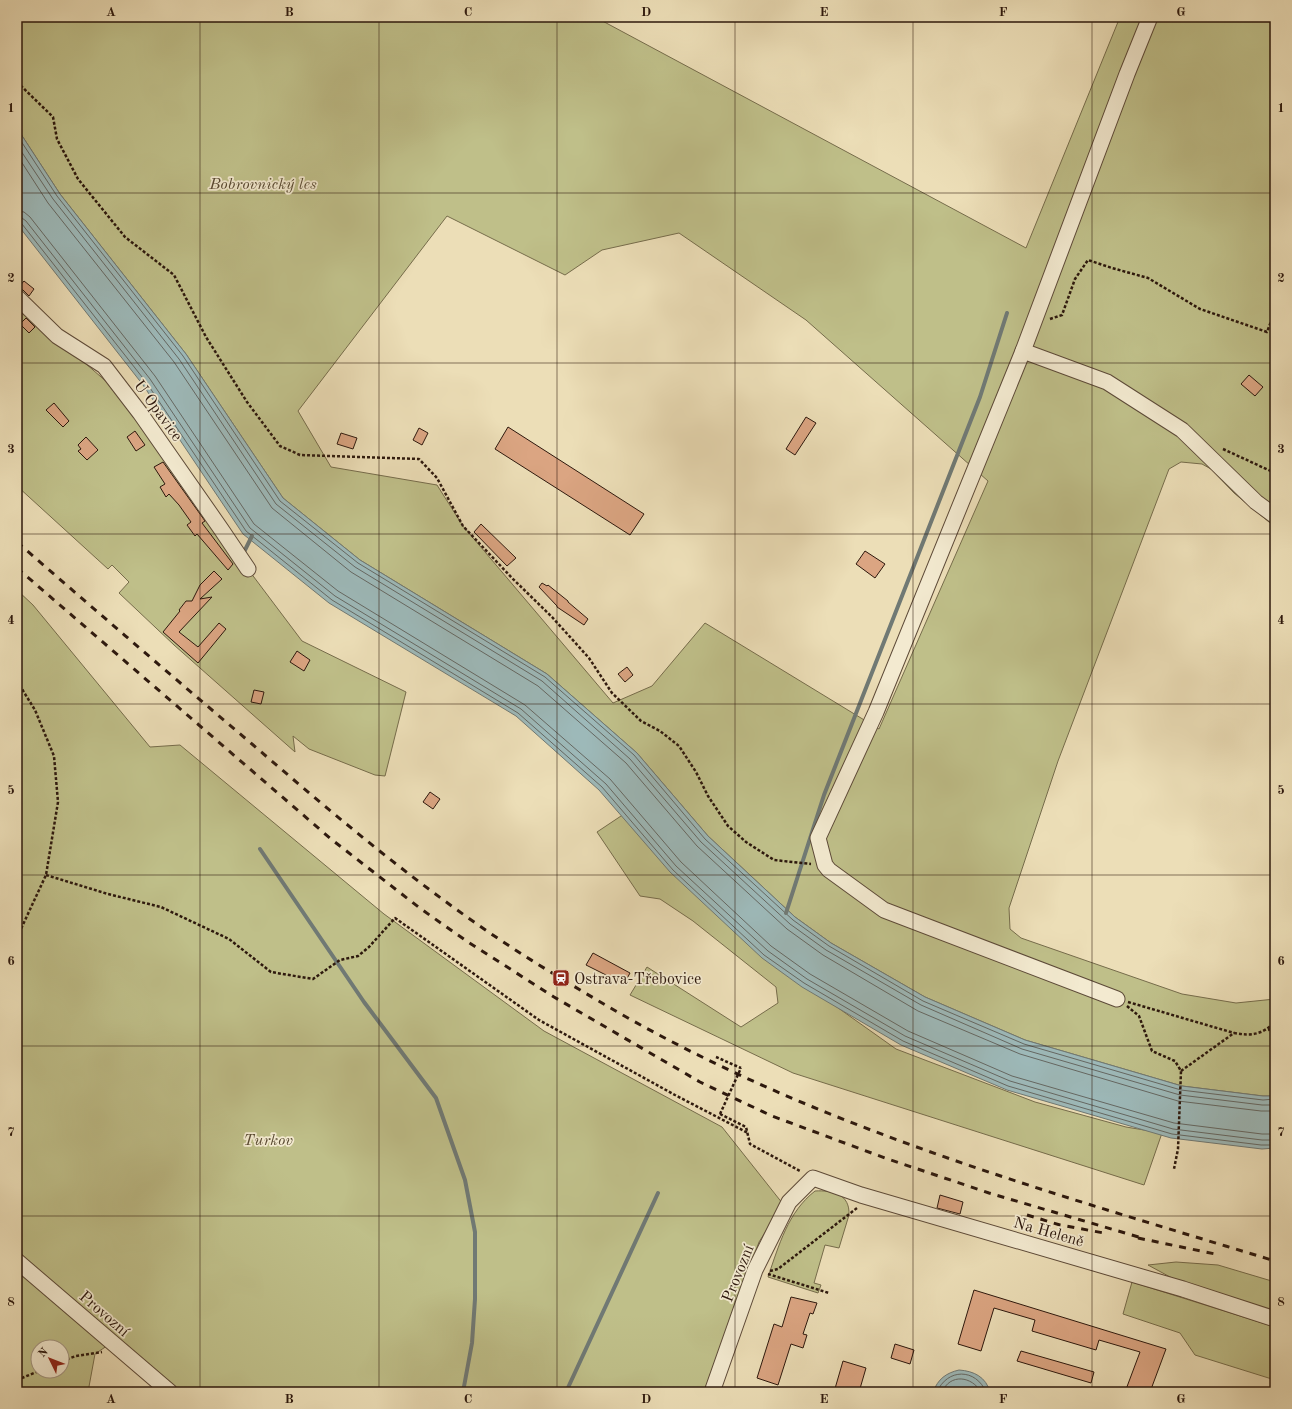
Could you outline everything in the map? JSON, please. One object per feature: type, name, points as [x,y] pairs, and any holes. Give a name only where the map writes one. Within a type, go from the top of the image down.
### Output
[{"type":"street","points":[[1117,999],[884,910],[829,870],[825,865],[818,838],[876,712],[1023,351],[1127,74],[1150,17]]},
{"type":"street","name":"U Opavice","points":[[17,297],[57,336],[104,366],[140,413],[248,569]]},
{"type":"street","points":[[1023,351],[1107,382],[1182,430],[1256,502],[1275,516]]},
{"type":"street","name":"Na Heleně","points":[[813,1178],[861,1195],[1183,1289],[1275,1319]]},
{"type":"street","name":"Provozní","points":[[712,1392],[755,1270],[789,1202],[813,1178]]},
{"type":"street","name":"Provozní","points":[[17,1261],[170,1392]]},
{"type":"path","points":[[17,82],[54,116],[57,139],[82,184],[125,236],[174,275],[206,336],[247,402],[280,446],[300,455],[419,459],[437,478],[463,526],[584,652],[612,693],[641,721],[660,731],[678,746],[696,772],[708,796],[728,826],[746,842],[774,860],[825,865]]},
{"type":"path","points":[[1033,326],[1062,315],[1075,279],[1088,260],[1148,278],[1200,309],[1267,332],[1275,311]]},
{"type":"path","points":[[1218,447],[1275,473]]},
{"type":"path","points":[[17,681],[35,710],[54,756],[58,802],[46,875],[20,931],[17,943]]},
{"type":"path","points":[[46,875],[108,894],[161,907],[229,939],[271,972],[313,979],[340,960],[358,956],[369,947],[395,918],[539,1020],[675,1095],[748,1133]]},
{"type":"path","points":[[1117,999],[1234,1033],[1248,1035],[1275,1028]]},
{"type":"path","points":[[1117,999],[1139,1016],[1152,1050],[1175,1061],[1181,1072],[1178,1149],[1174,1168]]},
{"type":"path","points":[[1267,1030],[1275,1022]]},
{"type":"path","points":[[1181,1072],[1234,1033]]},
{"type":"path","points":[[716,1057],[741,1068],[720,1114],[746,1127],[750,1144],[813,1178]]},
{"type":"path","points":[[767,1271],[778,1269],[857,1208]]},
{"type":"path","points":[[769,1275],[829,1294]]},
{"type":"path","points":[[70,1359],[76,1356],[120,1350]]},
{"type":"path","points":[[17,1380],[30,1375]]},
{"type":"green space","name":"Bobrovnický les","points":[[17,17],[595,17],[1026,248],[1120,17],[1275,17],[1275,527],[1234,493],[1211,469],[1202,464],[1181,462],[1169,469],[1058,761],[1009,908],[1010,929],[1021,938],[1182,994],[1236,1003],[1275,999],[1275,1096],[1263,1096],[1182,1086],[1025,1040],[925,997],[831,943],[795,917],[708,836],[637,753],[547,674],[360,560],[283,498],[186,354],[60,194],[17,128]],"holes":[[[447,216],[565,275],[602,250],[679,233],[806,320],[988,481],[879,729],[705,623],[652,686],[613,703],[463,526],[437,485],[331,467],[298,411]]]},
{"type":"green space","points":[[17,304],[108,383],[302,641],[406,692],[385,776],[375,775],[309,749],[293,736],[295,752],[174,645],[119,593],[129,582],[112,565],[108,569],[17,486]]},
{"type":"green space","name":"Turkov","points":[[17,590],[33,605],[150,747],[180,745],[384,914],[544,1031],[722,1127],[783,1204],[759,1242],[704,1392],[180,1392],[117,1339],[95,1354],[88,1392],[17,1392]]},
{"type":"green space","points":[[627,812],[765,956],[896,1049],[1035,1102],[1126,1127],[1162,1133],[1144,1185],[793,1073],[630,995],[647,967],[741,1027],[778,1003],[776,987],[693,921],[660,899],[640,896],[597,832]]},
{"type":"green space","points":[[815,1191],[828,1191],[839,1195],[847,1202],[849,1208],[849,1215],[839,1248],[825,1245],[814,1283],[821,1285],[818,1293],[768,1277],[791,1219],[806,1199]]},
{"type":"green space","points":[[1176,1262],[1218,1265],[1275,1282],[1275,1313],[1183,1284],[1148,1265]]},
{"type":"green space","points":[[1132,1282],[1275,1327],[1275,1380],[1195,1355],[1180,1333],[1123,1314]]},
{"type":"water","points":[[17,128],[60,194],[186,354],[283,498],[360,560],[547,674],[637,753],[708,836],[795,917],[831,943],[925,997],[1025,1040],[1182,1086],[1263,1096],[1275,1096],[1275,1148],[1262,1149],[1171,1138],[1007,1090],[901,1045],[802,987],[762,958],[670,872],[599,790],[516,716],[329,603],[243,534],[143,385],[17,224]]},
{"type":"water","points":[[959,1370],[974,1373],[979,1376],[986,1382],[990,1392],[933,1392],[943,1377]]},
{"type":"building","points":[[24,281],[34,289],[29,296],[23,290],[18,288]]},
{"type":"building","points":[[26,318],[35,327],[29,333],[20,324]]},
{"type":"building","points":[[1249,375],[1263,387],[1255,396],[1241,384]]},
{"type":"building","points":[[54,403],[69,421],[63,427],[46,410]]},
{"type":"building","points":[[806,417],[816,423],[795,455],[786,449]]},
{"type":"building","points":[[508,427],[644,514],[630,535],[495,449]]},
{"type":"building","points":[[419,428],[428,433],[422,445],[413,440]]},
{"type":"building","points":[[135,431],[145,445],[136,451],[127,437]]},
{"type":"building","points":[[341,433],[357,438],[353,449],[337,444]]},
{"type":"building","points":[[86,437],[98,450],[87,460],[78,451],[81,449],[78,445]]},
{"type":"building","points":[[163,462],[205,521],[202,523],[233,564],[228,570],[197,534],[195,536],[187,525],[191,522],[179,505],[169,494],[166,497],[160,487],[165,484],[154,467]]},
{"type":"building","points":[[481,524],[516,558],[507,566],[474,532]]},
{"type":"building","points":[[865,551],[885,564],[875,578],[856,564]]},
{"type":"building","points":[[214,571],[222,579],[200,599],[212,597],[179,632],[198,647],[219,623],[226,629],[198,663],[163,632],[186,601],[192,601],[200,585]]},
{"type":"building","points":[[542,583],[547,586],[548,585],[588,619],[584,625],[557,607],[539,587]]},
{"type":"building","points":[[297,651],[310,660],[304,671],[290,662]]},
{"type":"building","points":[[627,667],[633,675],[625,682],[618,674]]},
{"type":"building","points":[[254,690],[264,692],[261,704],[251,702]]},
{"type":"building","points":[[430,792],[440,799],[433,809],[423,802]]},
{"type":"building","points":[[593,953],[630,973],[624,984],[586,965]]},
{"type":"building","points":[[940,1195],[963,1202],[960,1214],[937,1208]]},
{"type":"building","points":[[974,1290],[1166,1349],[1150,1392],[1125,1392],[1140,1352],[1099,1340],[1096,1350],[1032,1331],[1035,1320],[994,1308],[981,1351],[958,1344]]},
{"type":"building","points":[[791,1297],[817,1303],[813,1314],[810,1313],[803,1334],[807,1335],[803,1348],[791,1344],[778,1385],[757,1378],[774,1324],[782,1327]]},
{"type":"building","points":[[895,1344],[914,1350],[910,1364],[891,1358]]},
{"type":"building","points":[[1021,1351],[1094,1372],[1091,1383],[1017,1361]]},
{"type":"building","points":[[843,1361],[866,1368],[859,1392],[834,1392]]},
{"type":"waterway","points":[[786,913],[824,795],[980,397],[1007,313]]},
{"type":"waterway","points":[[243,554],[252,536]]},
{"type":"waterway","points":[[260,849],[364,1002],[436,1098],[465,1180],[475,1232],[475,1299],[472,1343],[463,1392]]},
{"type":"waterway","points":[[566,1392],[658,1193]]},
{"type":"railway","points":[[17,542],[307,791],[419,882],[494,935],[614,1010],[692,1052],[772,1090],[854,1124],[1021,1183],[1275,1261]]},
{"type":"railway","points":[[17,568],[331,839],[421,909],[468,942],[554,997],[700,1082],[772,1116],[885,1158],[989,1193],[1142,1238]]},
{"type":"railway","points":[[1027,1215],[1060,1225],[1104,1233]]},
{"type":"railway","points":[[1138,1238],[1220,1255]]},
{"type":"place","name":"Ostrava-Třebovice","points":[[561,978]]}]
